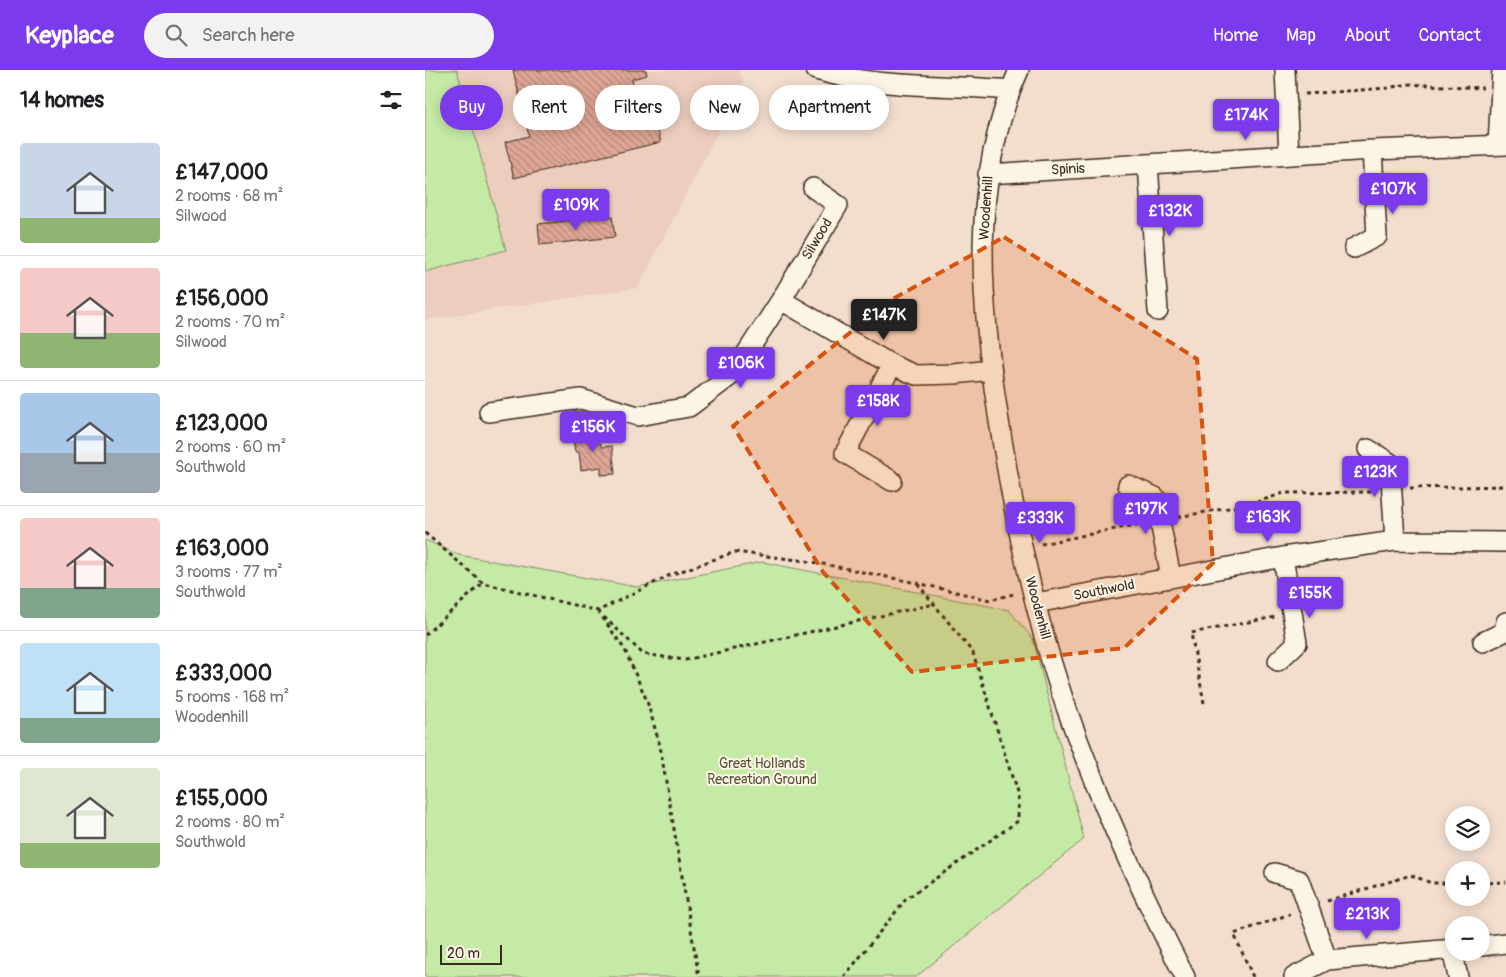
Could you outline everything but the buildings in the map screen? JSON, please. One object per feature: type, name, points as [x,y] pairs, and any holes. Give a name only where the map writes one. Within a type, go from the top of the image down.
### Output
[{"type":"street","points":[[816,70],[852,80],[877,83],[1010,90]]},
{"type":"street","name":"Woodenhill","points":[[1019,70],[1010,90],[987,174],[983,231],[984,320],[1009,487],[1035,596],[1066,705],[1105,808],[1161,930],[1185,977]]},
{"type":"street","points":[[1285,70],[1289,155]]},
{"type":"street","name":"Spinis","points":[[987,174],[1372,150],[1502,145],[1502,79]]},
{"type":"street","points":[[1354,248],[1377,236],[1372,150]]},
{"type":"street","points":[[1148,164],[1158,311]]},
{"type":"street","name":"Silwood","points":[[489,412],[581,399],[639,416],[689,407],[733,374],[781,300],[838,205],[813,188]]},
{"type":"street","points":[[781,300],[892,365],[916,375],[954,374],[991,370]]},
{"type":"street","points":[[892,365],[845,453],[892,481]]},
{"type":"street","points":[[1368,449],[1390,463],[1395,541]]},
{"type":"street","points":[[1129,486],[1155,497],[1171,577]]},
{"type":"street","name":"Southwold","points":[[1035,596],[1171,577],[1283,557],[1395,541],[1506,542]]},
{"type":"street","points":[[1277,661],[1297,643],[1283,557]]},
{"type":"street","points":[[1483,642],[1504,632],[1506,622]]},
{"type":"street","points":[[1275,873],[1299,880],[1327,960]]},
{"type":"street","points":[[1490,945],[1506,943]]},
{"type":"street","points":[[1294,977],[1327,960],[1445,950]]},
{"type":"street","points":[[1455,961],[1458,977]]},
{"type":"path","points":[[1287,95],[1388,88],[1408,84],[1502,79]]},
{"type":"path","points":[[1023,548],[1160,520],[1251,504],[1284,493],[1391,491],[1424,486],[1506,486]]},
{"type":"path","points":[[425,533],[483,583],[599,612],[643,654],[685,660],[934,604]]},
{"type":"path","points":[[599,612],[670,575],[735,552],[813,562],[917,582],[990,600],[1035,596]]},
{"type":"path","points":[[844,977],[907,899],[1018,821],[1018,796],[973,653],[917,582]]},
{"type":"path","points":[[425,635],[483,583]]},
{"type":"path","points":[[599,612],[625,650],[647,701],[657,737],[699,977]]},
{"type":"path","points":[[1204,703],[1191,633],[1293,614]]},
{"type":"path","points":[[1490,883],[1506,882]]},
{"type":"highlighted area","points":[[1004,237],[1197,359],[1213,563],[1124,648],[912,672],[823,572],[733,426],[891,300]]},
{"type":"shaded area","points":[[425,70],[738,70],[744,81],[742,85],[690,85],[690,130],[719,130],[638,288],[425,320]]},
{"type":"green space","points":[[425,70],[457,70],[461,85],[440,85],[440,130],[473,130],[506,250],[425,272]]},
{"type":"green space","name":"Great Hollands Recreation Ground","points":[[425,540],[459,555],[637,587],[762,562],[1009,610],[1033,639],[1084,839],[916,977],[425,977]]}]
